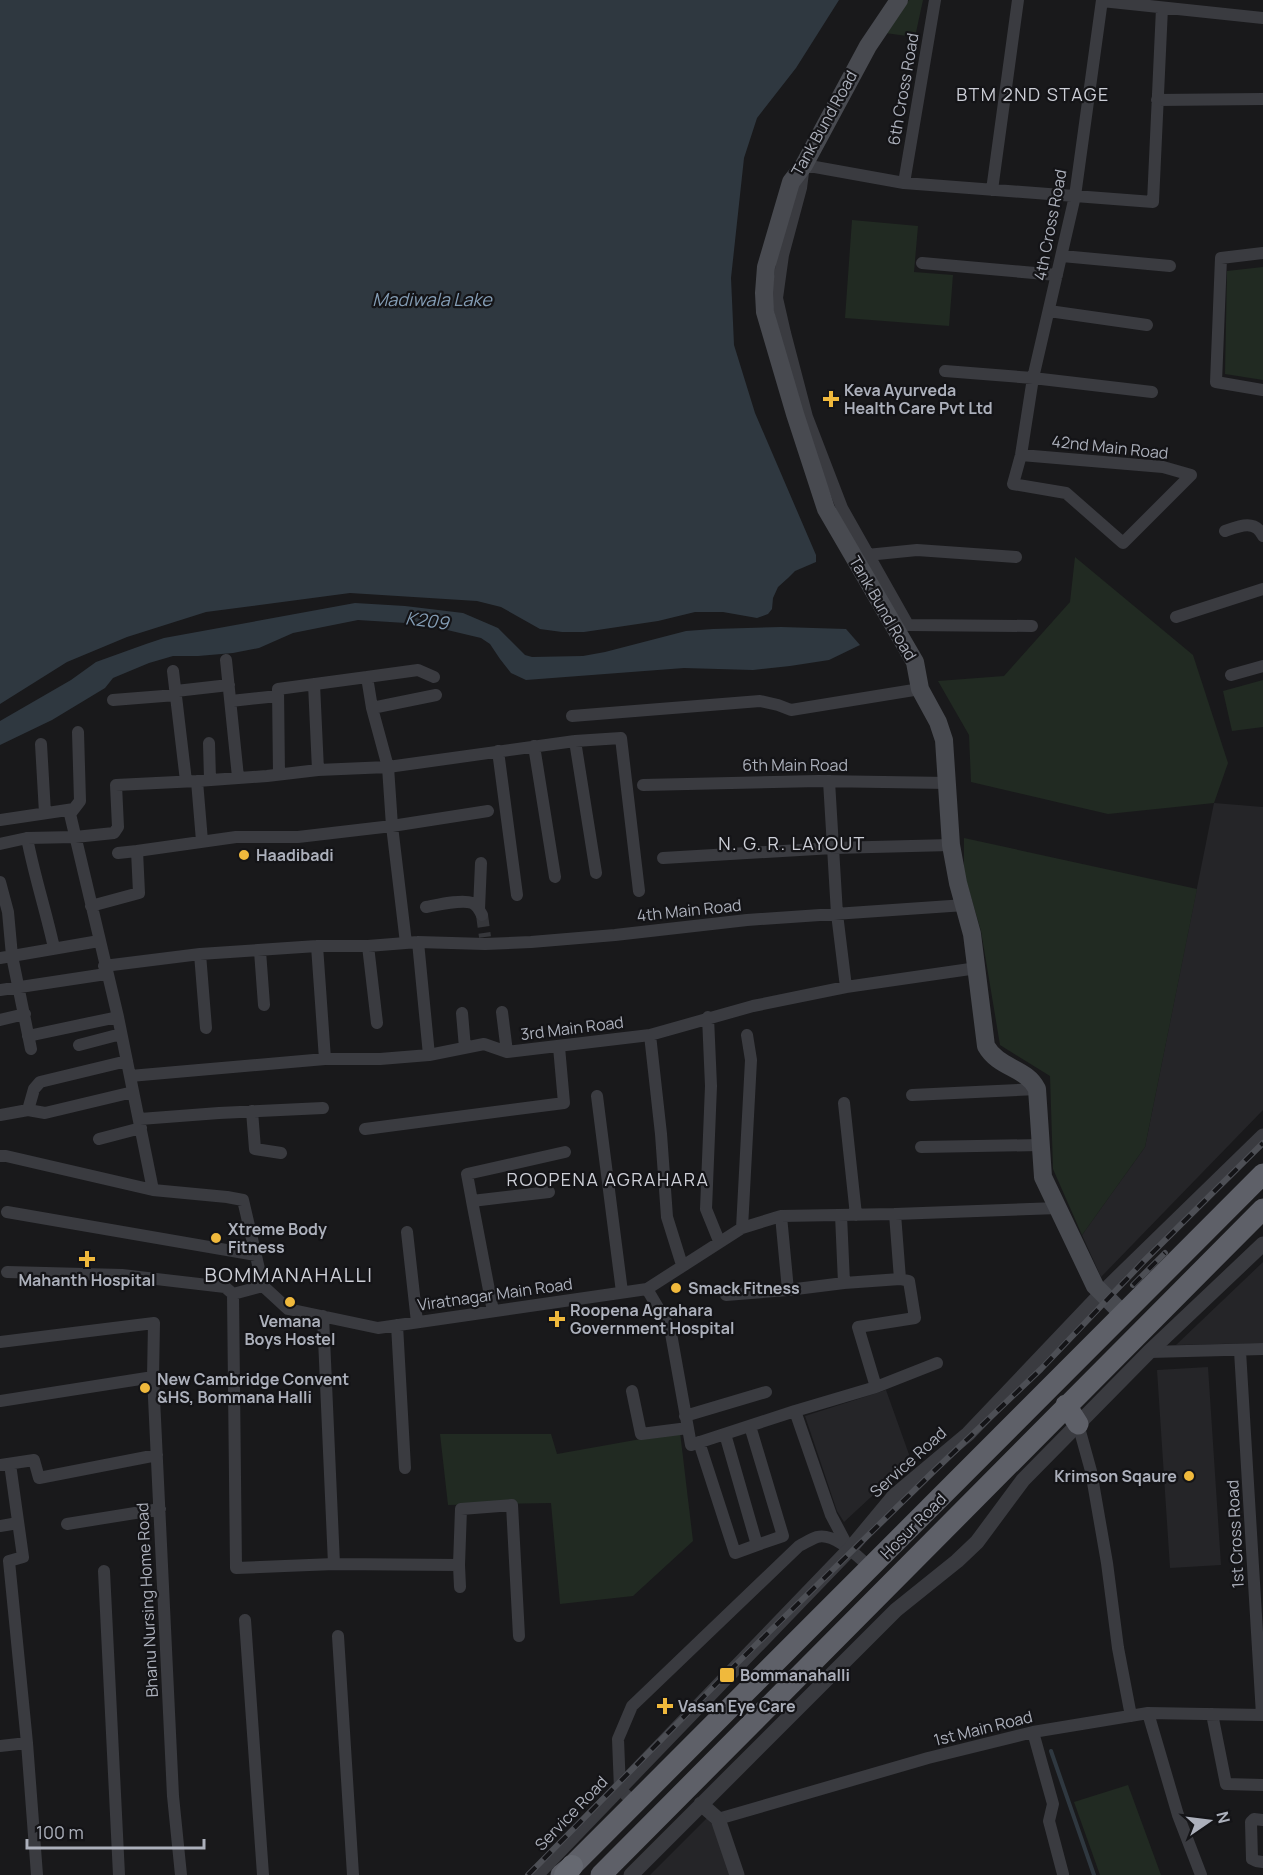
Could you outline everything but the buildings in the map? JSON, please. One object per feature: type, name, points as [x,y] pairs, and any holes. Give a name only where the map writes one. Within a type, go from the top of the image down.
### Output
[{"type":"highway","name":"Hosur Road","points":[[566,1872],[1263,1174]]},
{"type":"highway","name":"Hosur Road","points":[[601,1875],[1263,1209]]},
{"type":"highway","points":[[1066,1406],[1078,1424]]},
{"type":"main road","name":"Tank Bund Road","points":[[899,0],[868,46],[804,165],[791,182],[769,256],[764,293],[765,312],[826,509],[915,662],[920,689],[938,722],[944,740],[951,845],[972,934],[987,1046],[997,1060],[1032,1080],[1037,1089]]},
{"type":"main road","points":[[1037,1089],[1043,1177],[1095,1286],[1124,1315]]},
{"type":"street","name":"6th Cross Road","points":[[904,183],[935,0]]},
{"type":"street","points":[[992,190],[1018,0]]},
{"type":"street","points":[[1102,1],[1263,18]]},
{"type":"street","name":"4th Cross Road","points":[[1022,455],[1033,378],[1075,196],[1102,1]]},
{"type":"street","points":[[1032,626],[908,625],[842,508],[807,417],[777,298],[783,255],[801,188],[804,165],[904,183],[1153,202],[1162,8]]},
{"type":"street","points":[[1157,100],[1263,99]]},
{"type":"street","points":[[1263,253],[1221,258],[1216,382],[1263,390]]},
{"type":"street","points":[[1062,256],[1170,266]]},
{"type":"street","points":[[922,263],[1057,275]]},
{"type":"street","points":[[1049,311],[1147,325]]},
{"type":"street","points":[[945,371],[1033,378],[1152,392]]},
{"type":"street","name":"42nd Main Road","points":[[1022,455],[1163,467],[1191,475],[1123,543],[1066,493],[1013,484],[1022,455]]},
{"type":"street","points":[[1225,531],[1249,525],[1260,529],[1263,536]]},
{"type":"street","points":[[867,555],[917,550],[1016,557]]},
{"type":"street","points":[[1176,617],[1263,589]]},
{"type":"street","points":[[226,660],[237,777]]},
{"type":"street","points":[[1231,675],[1263,666]]},
{"type":"street","points":[[279,774],[278,689],[418,670],[434,677]]},
{"type":"street","points":[[173,671],[202,841]]},
{"type":"street","points":[[367,677],[372,708],[388,767],[392,826],[429,1055]]},
{"type":"street","points":[[314,684],[318,770]]},
{"type":"street","points":[[113,700],[229,685]]},
{"type":"street","points":[[572,716],[760,701],[791,710],[920,689]]},
{"type":"street","points":[[372,708],[436,695]]},
{"type":"street","points":[[231,701],[278,696]]},
{"type":"street","points":[[78,732],[80,801],[70,814],[105,970],[118,1017],[153,1190]]},
{"type":"street","points":[[0,844],[27,838],[114,833],[118,827],[116,785],[388,767],[534,746],[621,738],[639,891]]},
{"type":"street","points":[[575,741],[596,873]]},
{"type":"street","points":[[209,743],[210,779]]},
{"type":"street","points":[[41,744],[45,813]]},
{"type":"street","points":[[534,746],[555,877]]},
{"type":"street","points":[[498,752],[517,895]]},
{"type":"street","points":[[829,781],[837,914],[846,987]]},
{"type":"street","name":"6th Main Road","points":[[643,785],[829,781],[948,783]]},
{"type":"street","points":[[0,820],[74,809]]},
{"type":"street","points":[[118,853],[236,837],[298,837],[392,826],[488,811]]},
{"type":"street","points":[[27,838],[54,948]]},
{"type":"street","points":[[663,858],[833,848],[951,845]]},
{"type":"street","points":[[91,906],[139,893],[137,851]]},
{"type":"street","points":[[426,907],[472,903],[481,912],[481,863]]},
{"type":"street","points":[[0,882],[6,957],[19,987],[30,1042],[118,1017]]},
{"type":"street","name":"4th Main Road","points":[[0,990],[200,954],[317,946],[368,946],[412,942],[615,935],[747,920],[964,905]]},
{"type":"street","points":[[6,957],[99,941]]},
{"type":"street","points":[[317,946],[325,1059]]},
{"type":"street","points":[[368,946],[377,1023]]},
{"type":"street","points":[[260,951],[264,1005]]},
{"type":"street","points":[[200,954],[206,1028]]},
{"type":"street","name":"3rd Main Road","points":[[130,1076],[325,1059],[380,1059],[429,1055],[484,1044],[507,1052],[559,1047],[650,1035],[708,1017],[846,987],[977,968]]},
{"type":"street","points":[[502,1012],[507,1052]]},
{"type":"street","points":[[462,1013],[465,1048]]},
{"type":"street","points":[[0,1020],[25,1014]]},
{"type":"street","points":[[708,1017],[711,1086],[706,1209],[719,1241]]},
{"type":"street","points":[[79,1045],[120,1034]]},
{"type":"street","points":[[650,1035],[667,1217],[682,1265]]},
{"type":"street","points":[[742,1228],[752,1060],[747,1035]]},
{"type":"street","points":[[365,1129],[564,1103],[559,1047]]},
{"type":"street","points":[[28,1110],[34,1089],[40,1082],[127,1061]]},
{"type":"street","points":[[912,1095],[1037,1089]]},
{"type":"street","points":[[0,1115],[28,1110],[45,1113],[133,1092]]},
{"type":"street","points":[[597,1096],[622,1292]]},
{"type":"street","points":[[844,1103],[856,1215]]},
{"type":"street","points":[[99,1139],[141,1123],[252,1111],[323,1108]]},
{"type":"street","points":[[252,1111],[255,1149],[282,1153]]},
{"type":"street","name":"Service Road","points":[[536,1875],[850,1549],[894,1496],[968,1434],[1102,1293],[1263,1136]]},
{"type":"street","points":[[921,1147],[1040,1145]]},
{"type":"street","points":[[493,1311],[467,1174],[565,1152]]},
{"type":"street","points":[[0,1156],[153,1190],[243,1200],[263,1286],[233,1294]]},
{"type":"street","points":[[472,1201],[549,1192]]},
{"type":"street","name":"Viratnagar Main Road","points":[[263,1286],[288,1309],[378,1328],[647,1288],[742,1228],[781,1216],[1058,1208]]},
{"type":"street","points":[[7,1212],[256,1255]]},
{"type":"street","points":[[895,1214],[900,1279]]},
{"type":"street","points":[[842,1215],[844,1283]]},
{"type":"street","points":[[781,1216],[788,1290]]},
{"type":"street","points":[[407,1232],[417,1322]]},
{"type":"street","points":[[631,1875],[896,1610],[957,1561],[976,1542],[1023,1480],[1149,1352],[1263,1244]]},
{"type":"street","points":[[8,1272],[122,1275],[225,1287],[233,1294],[236,1568],[334,1564],[459,1565]]},
{"type":"street","points":[[726,1295],[844,1283],[900,1279],[909,1281],[915,1318],[858,1328],[876,1387]]},
{"type":"street","points":[[647,1288],[670,1328],[691,1445],[876,1387],[937,1363]]},
{"type":"street","points":[[323,1316],[334,1564]]},
{"type":"street","name":"Bhanu Nursing Home Road","points":[[0,1342],[154,1323],[153,1377],[174,1796],[181,1875]]},
{"type":"street","points":[[397,1325],[405,1468]]},
{"type":"street","points":[[1149,1352],[1263,1350]]},
{"type":"street","name":"1st Cross Road","points":[[1240,1351],[1258,1556],[1262,1715]]},
{"type":"street","points":[[0,1401],[153,1377]]},
{"type":"street","points":[[632,1391],[641,1434],[686,1422],[766,1392]]},
{"type":"street","points":[[795,1411],[831,1515],[850,1549]]},
{"type":"street","points":[[1078,1424],[1091,1471],[1107,1563],[1118,1648],[1131,1716]]},
{"type":"street","points":[[699,1442],[735,1552],[783,1536],[750,1426]]},
{"type":"street","points":[[725,1434],[757,1545]]},
{"type":"street","points":[[37,1875],[9,1561],[23,1557],[5,1465],[34,1460],[39,1478],[157,1455]]},
{"type":"street","points":[[460,1587],[461,1509],[512,1505],[519,1636]]},
{"type":"street","points":[[67,1524],[160,1509]]},
{"type":"street","points":[[0,1526],[18,1523]]},
{"type":"street","points":[[635,1804],[620,1789],[618,1739],[632,1706],[800,1546],[819,1536],[833,1539],[850,1549],[871,1568]]},
{"type":"street","points":[[104,1571],[119,1875]]},
{"type":"street","points":[[245,1620],[263,1875]]},
{"type":"street","points":[[338,1636],[353,1875]]},
{"type":"street","points":[[1148,1713],[1178,1815],[1201,1875]]},
{"type":"street","name":"1st Main Road","points":[[718,1819],[928,1758],[1033,1732],[1148,1713],[1262,1715]]},
{"type":"street","points":[[1212,1714],[1226,1784],[1263,1785]]},
{"type":"street","points":[[1033,1732],[1053,1804],[1049,1821],[1063,1874]]},
{"type":"street","points":[[0,1746],[27,1743]]},
{"type":"street","points":[[700,1804],[718,1819],[736,1875]]},
{"type":"street","points":[[1263,1820],[1251,1822],[1252,1859],[1256,1862],[1263,1862]]},
{"type":"shaded area","points":[[909,0],[923,0],[915,37],[885,33]]},
{"type":"shaded area","points":[[852,220],[918,226],[914,272],[953,275],[949,326],[845,318]]},
{"type":"shaded area","points":[[1263,267],[1263,380],[1225,374],[1227,271]]},
{"type":"shaded area","points":[[1075,557],[1193,655],[1228,763],[1214,803],[1108,814],[971,782],[969,735],[938,681],[1004,676],[1070,602]]},
{"type":"shaded area","points":[[1263,680],[1263,727],[1232,731],[1223,691]]},
{"type":"shaded area","points":[[1214,803],[1263,807],[1263,1110],[1101,1277],[1082,1235],[1145,1147]]},
{"type":"shaded area","points":[[964,838],[1197,889],[1145,1147],[1082,1235],[1053,1169],[1050,1076],[1000,1045],[981,931],[964,873]]},
{"type":"shaded area","points":[[1263,1262],[1263,1343],[1176,1345]]},
{"type":"shaded area","points":[[1208,1367],[1221,1565],[1170,1568],[1157,1370]]},
{"type":"shaded area","points":[[886,1390],[911,1460],[844,1522],[837,1511],[805,1416]]},
{"type":"shaded area","points":[[680,1432],[693,1541],[633,1596],[560,1604],[551,1503],[448,1505],[440,1434],[551,1434],[557,1454]]},
{"type":"shaded area","points":[[1128,1785],[1161,1875],[1100,1875],[1074,1802]]},
{"type":"shaded area","points":[[707,1818],[716,1829],[731,1875],[650,1875]]},
{"type":"water","name":"Madiwala Lake","points":[[0,0],[839,0],[796,68],[757,118],[744,158],[731,278],[734,345],[755,413],[816,555],[816,562],[795,571],[778,587],[773,598],[772,609],[768,614],[757,618],[723,612],[695,612],[658,621],[584,632],[562,632],[540,629],[501,607],[477,601],[350,593],[206,612],[127,637],[67,662],[0,704]]},
{"type":"water","name":"K209","points":[[355,603],[463,613],[498,628],[525,655],[532,657],[583,656],[686,631],[713,629],[781,627],[846,629],[860,645],[829,660],[753,670],[684,668],[526,680],[511,673],[490,644],[481,638],[422,624],[358,620],[293,633],[259,648],[233,653],[173,656],[149,663],[113,678],[105,688],[52,720],[0,745],[0,721],[71,680],[96,662],[164,638]]},
{"type":"waterway","points":[[1051,1751],[1094,1875]]},
{"type":"tunnel","points":[[482,915],[485,937]]},
{"type":"railway","points":[[528,1875],[725,1675],[1041,1369],[1143,1262],[1263,1143]]},
{"type":"railway","points":[[1133,1285],[1165,1253]]},
{"type":"place","name":"Keva Ayurveda Health Care Pvt Ltd","points":[[831,399]]},
{"type":"place","name":"Haadibadi","points":[[244,855]]},
{"type":"place","name":"Xtreme Body Fitness","points":[[216,1238]]},
{"type":"place","name":"Mahanth Hospital","points":[[87,1259]]},
{"type":"place","name":"Smack Fitness","points":[[676,1288]]},
{"type":"place","name":"Vemana Boys Hostel","points":[[290,1302]]},
{"type":"place","name":"Roopena Agrahara Government Hospital","points":[[557,1319]]},
{"type":"place","name":"New Cambridge Convent &HS, Bommana Halli","points":[[145,1388]]},
{"type":"place","name":"Krimson Sqaure","points":[[1189,1476]]},
{"type":"place","name":"Bommanahalli","points":[[727,1675]]},
{"type":"place","name":"Vasan Eye Care","points":[[665,1706]]},
{"type":"district","name":"BTM 2ND STAGE","points":[[1033,94]]},
{"type":"district","name":"N. G. R. LAYOUT","points":[[792,843]]},
{"type":"district","name":"ROOPENA AGRAHARA","points":[[608,1179]]},
{"type":"district","name":"BOMMANAHALLI","points":[[289,1274]]}]
